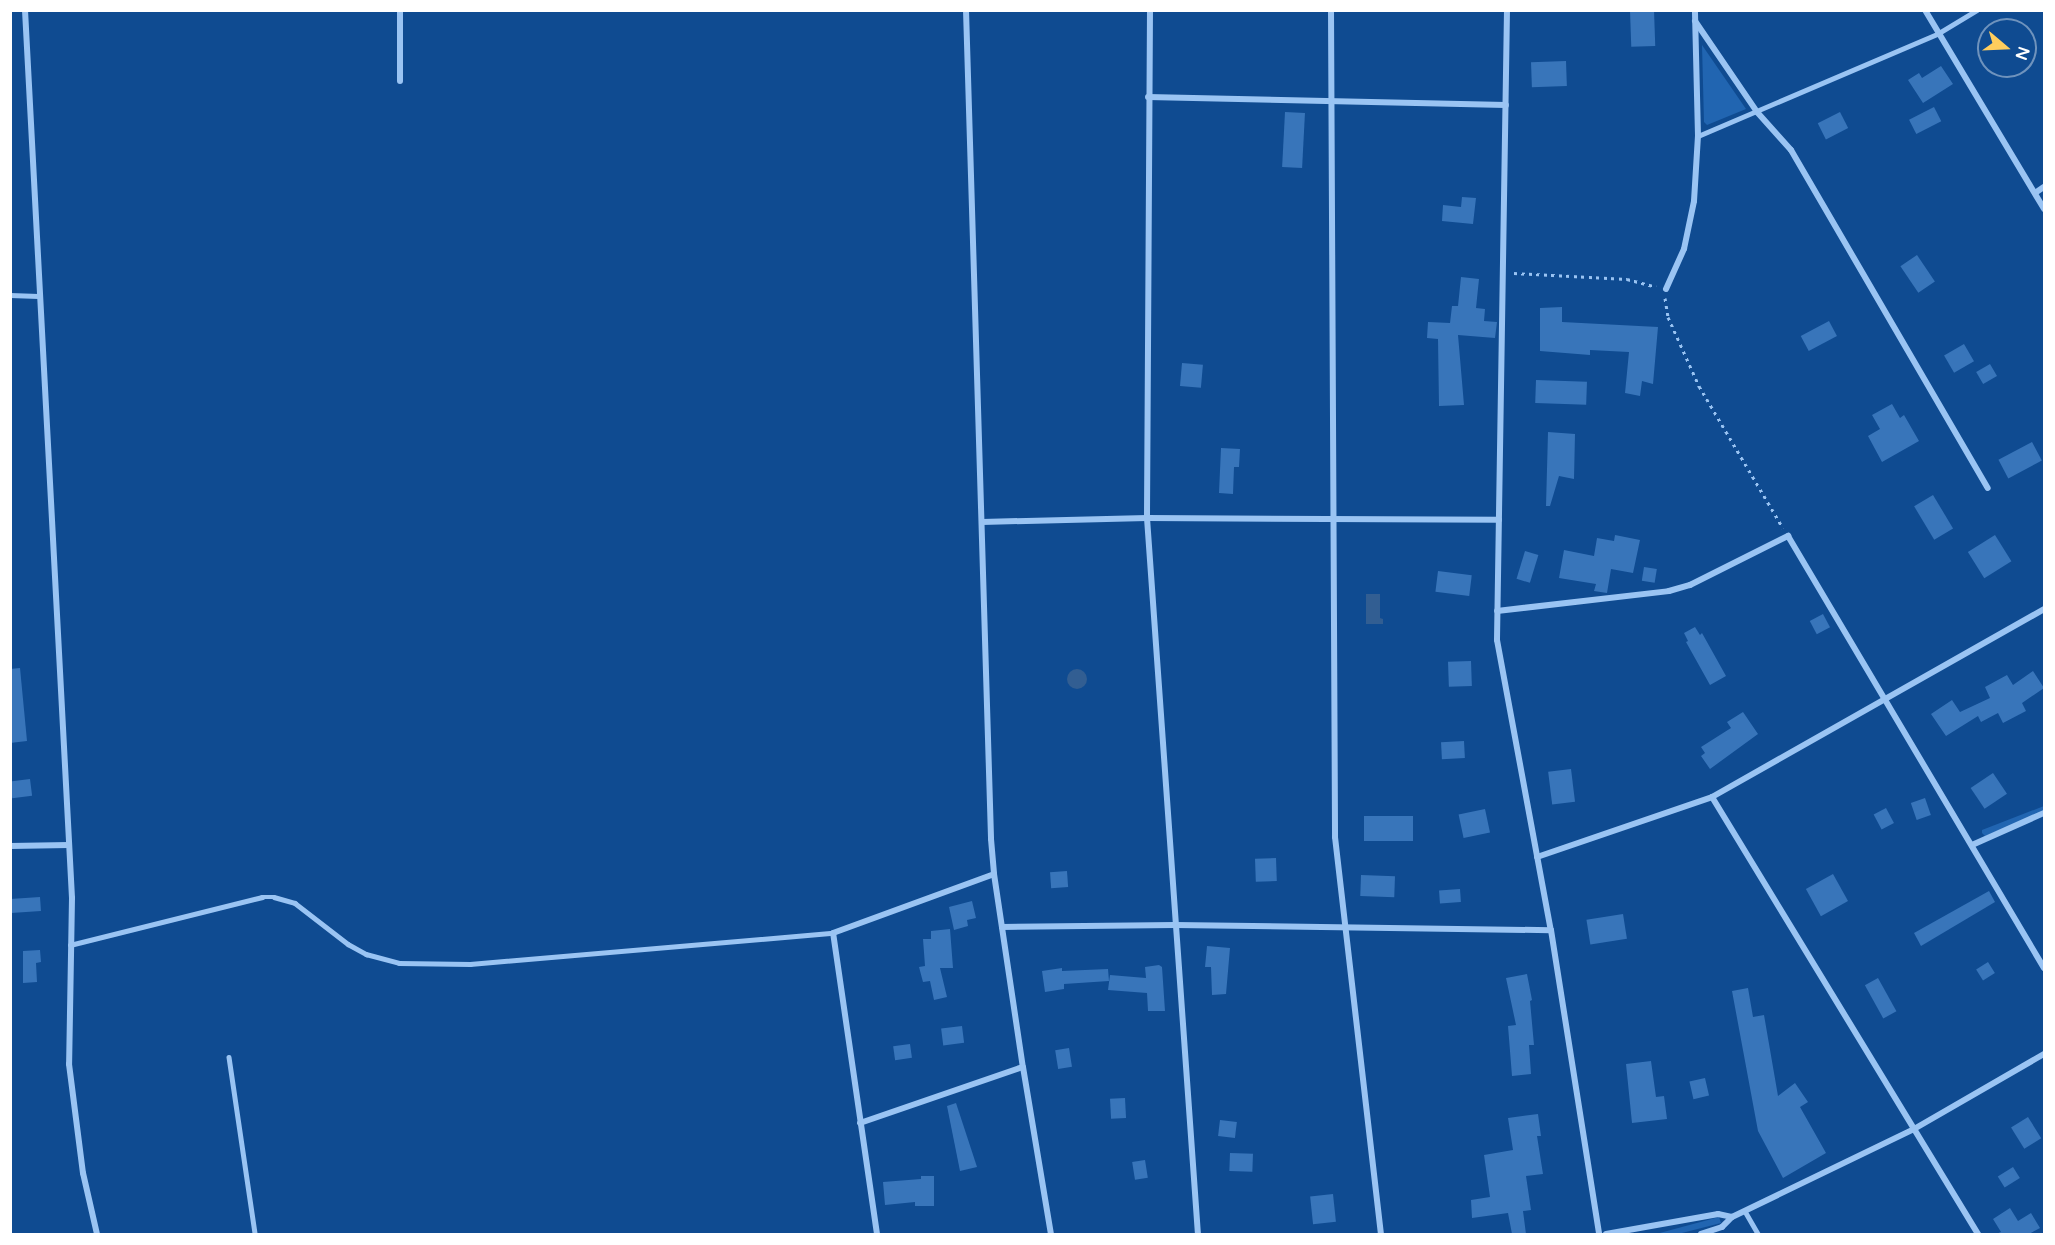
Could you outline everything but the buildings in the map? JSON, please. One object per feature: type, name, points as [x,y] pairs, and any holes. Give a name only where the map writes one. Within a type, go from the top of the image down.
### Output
[{"type":"street","points":[[25,10],[38,296],[69,845],[69,1064],[83,1173],[97,1234]]},
{"type":"street","points":[[400,10],[400,81]]},
{"type":"street","points":[[966,10],[994,874],[1051,1234]]},
{"type":"street","points":[[1150,10],[1147,518],[1198,1234]]},
{"type":"street","points":[[1331,10],[1335,837],[1381,1234]]},
{"type":"street","points":[[1507,10],[1497,640],[1551,930],[1599,1234]]},
{"type":"street","points":[[1666,289],[1684,249],[1694,201],[1698,136],[1695,10]]},
{"type":"street","points":[[1925,10],[2044,209]]},
{"type":"street","points":[[1695,21],[1757,112],[1791,150],[1988,488]]},
{"type":"street","points":[[1148,97],[1506,105]]},
{"type":"street","points":[[2035,193],[2044,187]]},
{"type":"street","points":[[982,522],[1147,518],[1334,521],[1499,520]]},
{"type":"street","points":[[1497,610],[1669,591],[1690,585],[1788,536],[2044,968]]},
{"type":"street","points":[[1537,857],[1712,797],[2044,609]]},
{"type":"street","points":[[1712,797],[1978,1234]]},
{"type":"street","points":[[1972,845],[2044,813]]},
{"type":"street","points":[[10,846],[69,845]]},
{"type":"street","points":[[877,1234],[833,933],[994,874]]},
{"type":"street","points":[[1002,927],[1175,925],[1551,930]]},
{"type":"street","points":[[1606,1234],[1718,1214],[1731,1217],[1746,1213],[1914,1129],[2044,1054]]},
{"type":"street","points":[[860,1123],[1023,1067]]},
{"type":"street","points":[[1701,1234],[1722,1227],[1731,1217]]},
{"type":"lane","points":[[1698,136],[1939,33],[1977,10]]},
{"type":"lane","points":[[10,296],[38,296]]},
{"type":"lane","points":[[70,945],[262,897],[274,897],[295,903],[348,944],[366,954],[399,963],[470,964],[833,933]]},
{"type":"lane","points":[[229,1057],[255,1234]]},
{"type":"lane","points":[[1746,1213],[1758,1234]]},
{"type":"path","points":[[1503,273],[1627,279],[1666,289],[1664,302],[1668,316],[1699,386],[1788,536]]},
{"type":"shaded area","points":[[1702,45],[1746,109],[1707,125],[1704,122]]},
{"type":"shaded area","points":[[1366,594],[1380,594],[1380,618],[1383,619],[1383,624],[1366,624]]},
{"type":"shaded area","points":[[1073,669],[1081,669],[1087,675],[1087,683],[1081,689],[1073,689],[1067,683],[1067,675]]},
{"type":"shaded area","points":[[2044,806],[2044,812],[1985,836],[1982,833],[1982,830]]},
{"type":"shaded area","points":[[1719,1217],[1721,1223],[1678,1234],[1656,1234]]}]
